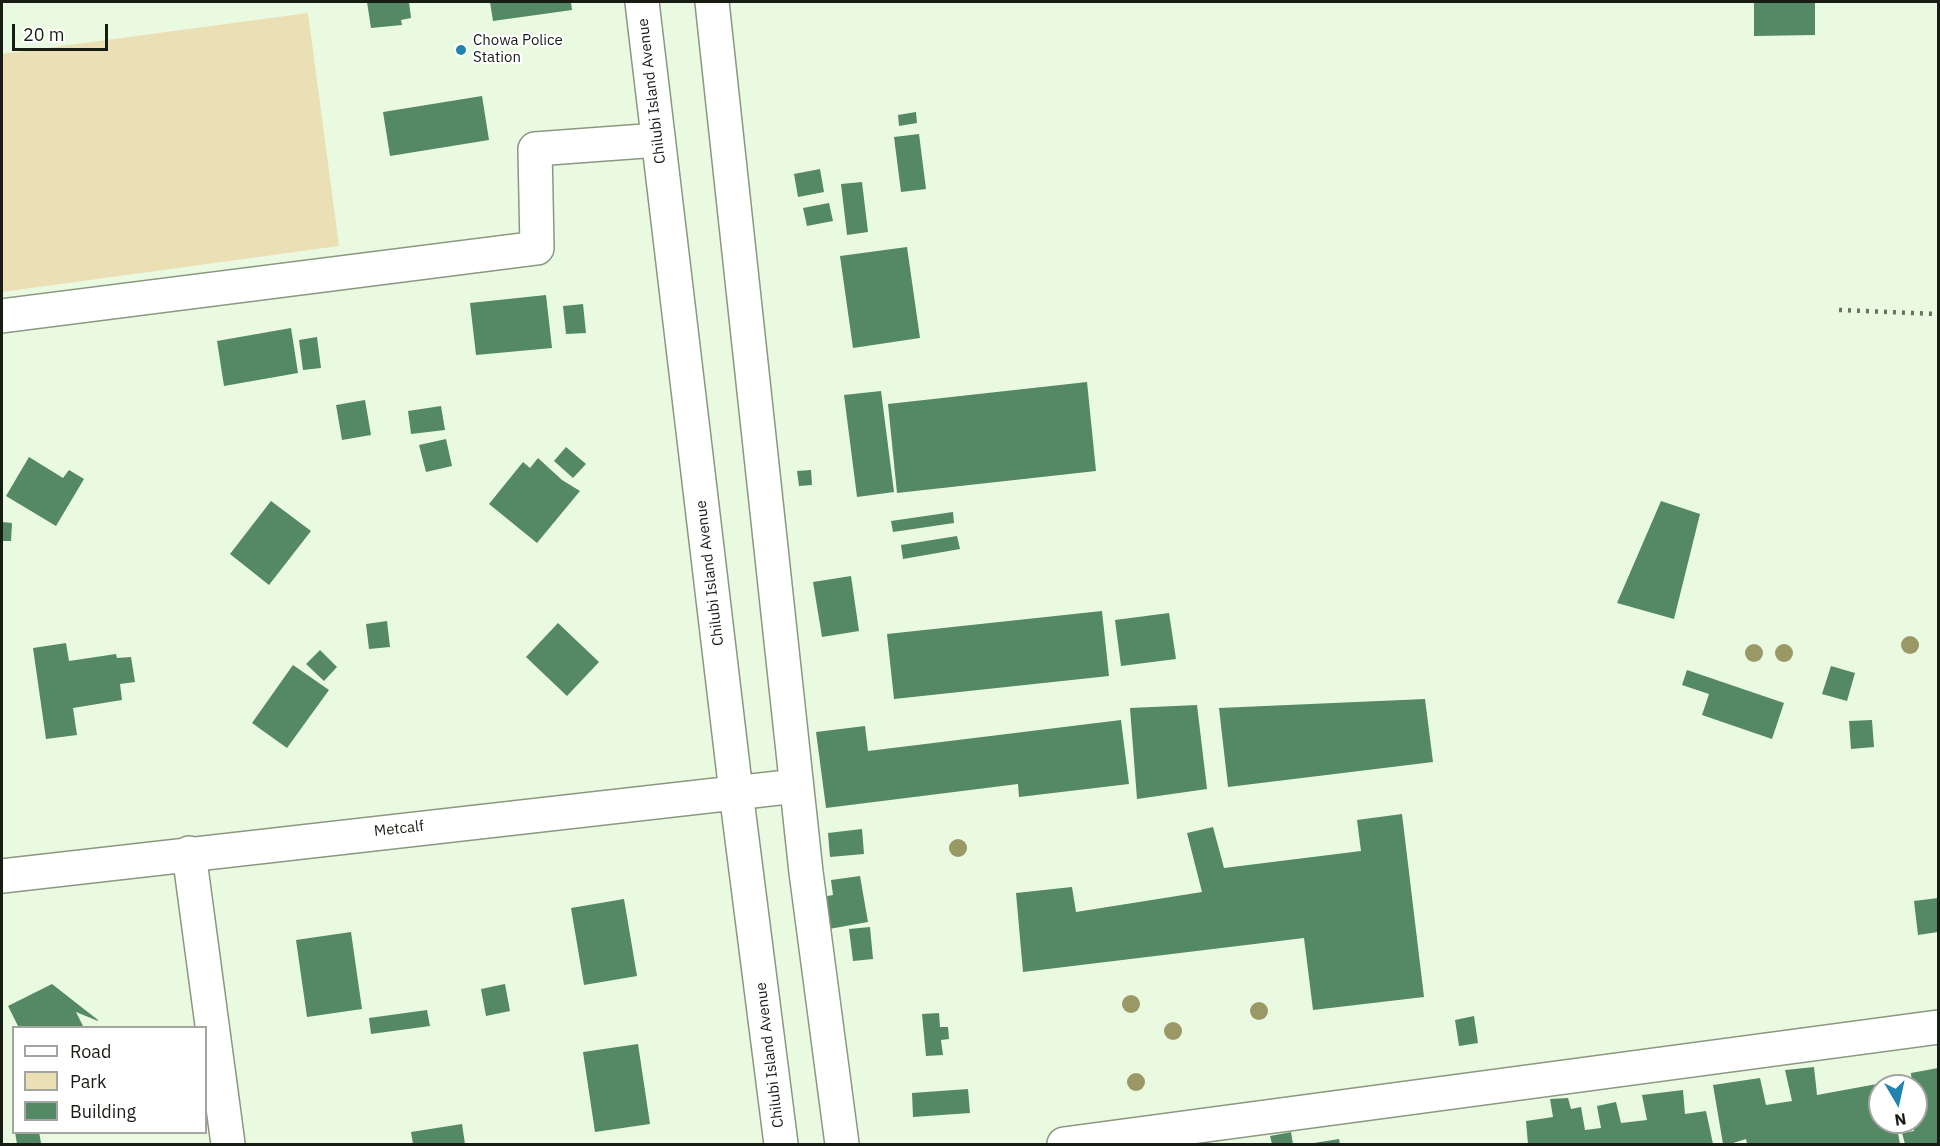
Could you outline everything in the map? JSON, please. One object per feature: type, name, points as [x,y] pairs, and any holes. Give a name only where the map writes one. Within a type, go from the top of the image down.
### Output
[{"type":"street","name":"Chilubi Island Avenue","points":[[642,2],[736,792],[781,1144]]},
{"type":"street","points":[[712,2],[796,786],[842,1144]]},
{"type":"street","points":[[2,316],[537,248],[535,149],[658,140]]},
{"type":"street","name":"Metcalf","points":[[2,876],[796,786]]},
{"type":"street","points":[[189,853],[228,1144]]},
{"type":"street","points":[[1064,1144],[1938,1027]]},
{"type":"green space","points":[[308,13],[339,246],[2,292],[2,54]]},
{"type":"building","points":[[367,2],[409,2],[411,18],[401,20],[402,25],[371,28]]},
{"type":"building","points":[[490,2],[571,2],[572,10],[493,21]]},
{"type":"building","points":[[1754,2],[1815,2],[1815,35],[1754,36]]},
{"type":"building","points":[[482,96],[489,140],[390,156],[383,112]]},
{"type":"building","points":[[916,112],[917,123],[899,126],[898,115]]},
{"type":"building","points":[[919,134],[926,189],[901,192],[894,137]]},
{"type":"building","points":[[820,169],[824,192],[798,197],[794,174]]},
{"type":"building","points":[[862,182],[868,232],[847,235],[841,184]]},
{"type":"building","points":[[829,203],[833,221],[807,226],[803,208]]},
{"type":"building","points":[[907,247],[920,338],[853,348],[840,256]]},
{"type":"building","points":[[546,295],[552,348],[476,355],[470,303]]},
{"type":"building","points":[[583,304],[586,333],[566,334],[563,306]]},
{"type":"building","points":[[291,328],[298,373],[224,386],[217,341]]},
{"type":"building","points":[[317,337],[321,368],[303,370],[299,340]]},
{"type":"building","points":[[1087,382],[1096,471],[897,493],[888,404]]},
{"type":"building","points":[[881,391],[894,492],[857,497],[844,395]]},
{"type":"building","points":[[365,400],[371,435],[342,440],[336,405]]},
{"type":"building","points":[[441,406],[445,430],[411,434],[408,411]]},
{"type":"building","points":[[446,439],[452,466],[426,472],[419,445]]},
{"type":"building","points":[[566,447],[586,464],[573,478],[554,461]]},
{"type":"building","points":[[29,457],[63,478],[69,470],[84,479],[56,526],[6,496]]},
{"type":"building","points":[[538,458],[562,480],[580,491],[537,543],[489,504],[523,462],[530,468]]},
{"type":"building","points":[[811,470],[812,485],[799,486],[797,471]]},
{"type":"building","points":[[271,501],[311,531],[269,585],[230,554]]},
{"type":"building","points":[[1661,501],[1700,514],[1674,619],[1617,603]]},
{"type":"building","points":[[953,512],[954,523],[893,532],[891,521]]},
{"type":"building","points":[[2,522],[12,523],[11,541],[2,541]]},
{"type":"building","points":[[957,536],[960,549],[903,559],[901,545]]},
{"type":"building","points":[[851,576],[859,631],[822,637],[813,582]]},
{"type":"building","points":[[1102,611],[1109,676],[894,699],[887,634]]},
{"type":"building","points":[[1169,613],[1176,659],[1121,666],[1115,620]]},
{"type":"building","points":[[387,621],[390,647],[369,649],[366,624]]},
{"type":"building","points":[[558,623],[599,662],[567,696],[526,657]]},
{"type":"building","points":[[66,643],[69,661],[116,654],[117,658],[131,657],[135,682],[120,684],[122,700],[73,708],[77,735],[46,739],[33,648]]},
{"type":"building","points":[[320,650],[337,667],[324,681],[306,664]]},
{"type":"building","points":[[293,665],[329,690],[287,748],[252,723]]},
{"type":"building","points":[[1831,666],[1855,673],[1847,701],[1822,694]]},
{"type":"building","points":[[1687,670],[1784,703],[1772,739],[1702,715],[1709,694],[1682,685]]},
{"type":"building","points":[[1425,699],[1433,762],[1228,787],[1219,708]]},
{"type":"building","points":[[1197,705],[1207,789],[1137,799],[1130,708]]},
{"type":"building","points":[[1121,720],[1129,784],[1019,797],[1018,784],[826,808],[816,732],[865,726],[868,751]]},
{"type":"building","points":[[1872,720],[1874,747],[1851,749],[1849,721]]},
{"type":"building","points":[[1402,814],[1424,997],[1313,1010],[1304,938],[1023,972],[1016,893],[1072,887],[1076,912],[1202,892],[1187,833],[1213,827],[1224,868],[1361,851],[1357,820]]},
{"type":"building","points":[[862,829],[864,854],[830,857],[828,833]]},
{"type":"building","points":[[860,876],[868,922],[829,929],[823,897],[833,895],[831,880]]},
{"type":"building","points":[[1938,898],[1938,932],[1918,935],[1914,901]]},
{"type":"building","points":[[624,899],[637,976],[584,985],[571,908]]},
{"type":"building","points":[[870,927],[873,959],[853,961],[849,929]]},
{"type":"building","points":[[351,932],[362,1009],[307,1017],[296,940]]},
{"type":"building","points":[[52,984],[98,1021],[76,1012],[83,1026],[18,1026],[8,1006]]},
{"type":"building","points":[[505,984],[510,1011],[486,1016],[481,989]]},
{"type":"building","points":[[427,1010],[430,1026],[371,1034],[369,1018]]},
{"type":"building","points":[[939,1013],[940,1027],[948,1027],[949,1039],[941,1040],[943,1055],[926,1056],[922,1014]]},
{"type":"building","points":[[1474,1016],[1478,1043],[1459,1046],[1455,1020]]},
{"type":"building","points":[[638,1044],[650,1124],[595,1132],[583,1052]]},
{"type":"building","points":[[1814,1067],[1817,1095],[1868,1086],[1868,1134],[1898,1134],[1900,1144],[1747,1144],[1746,1139],[1723,1144],[1713,1085],[1760,1078],[1766,1105],[1792,1101],[1785,1070]]},
{"type":"building","points":[[1938,1068],[1938,1144],[1905,1144],[1902,1134],[1928,1134],[1928,1074],[1911,1073]]},
{"type":"building","points":[[968,1089],[970,1113],[913,1117],[912,1093]]},
{"type":"building","points":[[1683,1090],[1685,1114],[1706,1111],[1713,1144],[1528,1144],[1526,1121],[1553,1117],[1550,1099],[1568,1098],[1571,1109],[1581,1107],[1585,1130],[1601,1128],[1597,1106],[1616,1102],[1621,1123],[1647,1120],[1642,1095]]},
{"type":"building","points":[[462,1124],[465,1144],[413,1144],[411,1132]]},
{"type":"building","points":[[1291,1132],[1293,1144],[1272,1144],[1270,1136]]},
{"type":"building","points":[[15,1134],[39,1134],[41,1143],[17,1144]]},
{"type":"building","points":[[1339,1139],[1340,1144],[1314,1144],[1314,1143]]},
{"type":"railway","points":[[1839,310],[1938,314]]},
{"type":"place","name":"Chowa Police Station","points":[[461,50]]}]
